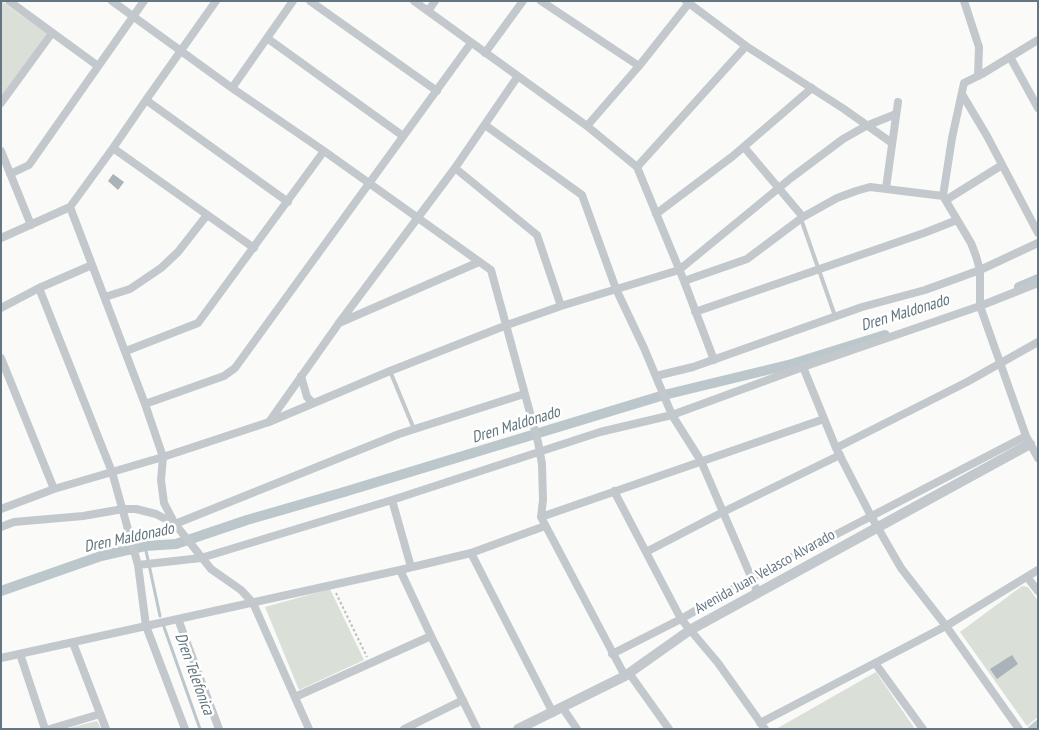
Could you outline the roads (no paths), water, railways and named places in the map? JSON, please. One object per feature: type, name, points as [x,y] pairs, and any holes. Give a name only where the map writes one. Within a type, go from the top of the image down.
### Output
[{"type":"street","points":[[9,1],[98,66]]},
{"type":"street","points":[[112,1],[491,270],[538,442],[542,464],[543,500],[541,517],[612,654],[669,729]]},
{"type":"street","points":[[10,174],[28,165],[144,1]]},
{"type":"street","points":[[1,238],[70,207],[216,1]]},
{"type":"street","points":[[232,88],[293,1]]},
{"type":"street","points":[[310,1],[437,91]]},
{"type":"street","points":[[414,1],[587,126],[637,167],[680,270],[714,360]]},
{"type":"street","points":[[428,11],[434,1]]},
{"type":"street","points":[[485,54],[523,1]]},
{"type":"street","points":[[541,1],[639,66]]},
{"type":"street","points":[[964,1],[979,47],[978,76]]},
{"type":"street","points":[[587,126],[639,66],[687,2],[746,46],[844,109],[892,143]]},
{"type":"street","points":[[1,103],[52,33]]},
{"type":"street","points":[[267,38],[403,136]]},
{"type":"street","points":[[1038,40],[964,83],[952,138],[944,198],[971,242],[980,270],[980,306],[999,364],[1038,458]]},
{"type":"street","points":[[146,404],[230,373],[471,43]]},
{"type":"street","points":[[637,167],[746,46]]},
{"type":"street","points":[[1010,57],[1038,108]]},
{"type":"street","points":[[269,422],[339,323],[456,168],[518,76]]},
{"type":"street","points":[[656,214],[744,147],[812,88]]},
{"type":"street","points":[[962,94],[1038,233]]},
{"type":"street","points":[[146,100],[288,202]]},
{"type":"street","points":[[886,188],[898,102]]},
{"type":"street","points":[[1,509],[54,489],[163,457],[269,422],[390,371],[507,325],[561,306],[680,270],[779,188],[843,139],[866,126],[896,114]]},
{"type":"street","points":[[485,125],[582,195],[616,289],[672,415],[700,461],[758,593]]},
{"type":"street","points":[[744,147],[802,218]]},
{"type":"street","points":[[113,148],[254,248]]},
{"type":"street","points":[[1,151],[31,225]]},
{"type":"street","points":[[126,351],[198,324],[324,151]]},
{"type":"street","points":[[684,281],[747,259],[802,218],[837,198],[870,187],[944,198],[1002,165]]},
{"type":"street","points":[[456,168],[537,235],[561,306]]},
{"type":"street","points":[[70,207],[146,404],[163,457],[161,480],[164,503],[175,524],[210,569],[241,590],[253,603],[309,729]]},
{"type":"street","points":[[105,297],[130,289],[161,268],[178,252],[207,215]]},
{"type":"street","points":[[695,312],[957,220]]},
{"type":"street","points":[[656,376],[714,360],[862,307],[925,290],[980,270],[1038,243]]},
{"type":"street","points":[[339,323],[479,262]]},
{"type":"street","points":[[1,308],[39,288],[92,265]]},
{"type":"street","points":[[138,565],[201,558],[392,500],[600,432],[672,415],[803,367],[980,306],[1038,282]]},
{"type":"street","points":[[39,288],[112,472],[138,565],[146,626],[185,729]]},
{"type":"street","points":[[646,552],[838,452],[1038,342]]},
{"type":"street","points":[[1,358],[54,489]]},
{"type":"street","points":[[803,367],[838,452],[871,516],[902,568],[1020,729]]},
{"type":"street","points":[[301,376],[307,397],[313,403]]},
{"type":"street","points":[[175,524],[414,429],[524,394]]},
{"type":"street","points":[[541,517],[824,419]]},
{"type":"street","points":[[612,654],[871,516],[1031,440]]},
{"type":"street","name":"Avenida Juan Velasco Alvarado","points":[[518,729],[627,674],[690,630],[878,527],[1031,440]]},
{"type":"street","points":[[614,491],[680,619],[718,663],[762,726],[946,626],[1038,570]]},
{"type":"street","points":[[392,500],[410,567]]},
{"type":"street","points":[[1,527],[14,522],[83,516],[123,509],[136,509],[156,514],[175,524]]},
{"type":"street","points":[[1,658],[400,570],[471,552],[545,526]]},
{"type":"street","points":[[471,552],[553,712]]},
{"type":"street","points":[[400,570],[477,729]]},
{"type":"street","points":[[1027,577],[1038,592]]},
{"type":"street","points":[[178,619],[220,729]]},
{"type":"street","points":[[295,697],[431,636]]},
{"type":"street","points":[[72,642],[106,729]]},
{"type":"street","points":[[20,654],[45,729]]},
{"type":"street","points":[[876,663],[922,729]]},
{"type":"street","points":[[404,729],[463,700]]},
{"type":"street","points":[[562,707],[576,729]]},
{"type":"street","points":[[50,729],[100,714]]},
{"type":"street","points":[[1032,729],[1038,724]]},
{"type":"lane","points":[[802,218],[835,316]]},
{"type":"lane","points":[[390,371],[414,429]]},
{"type":"waterway","name":"Dren Maldonado","points":[[1019,287],[1038,279]]},
{"type":"waterway","name":"Dren Maldonado","points":[[1,591],[101,556],[145,546],[176,544],[247,520],[664,395],[792,364],[885,335]]},
{"type":"waterway","name":"Dren Telefonica","points":[[145,546],[160,616]]},
{"type":"waterway","name":"Dren Telefonica","points":[[164,627],[200,729]]}]
